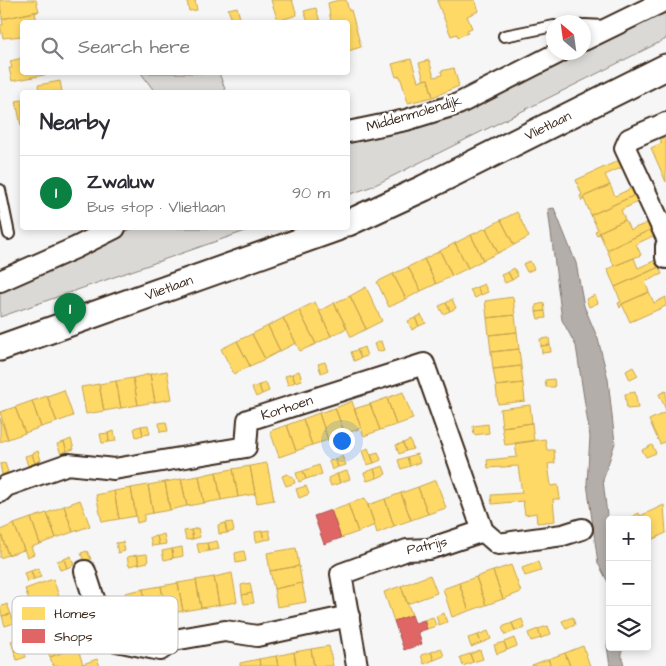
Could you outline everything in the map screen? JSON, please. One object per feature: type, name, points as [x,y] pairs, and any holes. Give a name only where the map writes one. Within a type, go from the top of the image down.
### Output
[{"type":"street","points":[[591,36],[666,0]]},
{"type":"street","name":"Middenmolendijk","points":[[350,132],[406,120],[458,104],[546,59]]},
{"type":"street","name":"Vlietlaan","points":[[350,223],[666,67]]},
{"type":"street","points":[[666,123],[629,139],[624,148],[666,236]]},
{"type":"street","points":[[0,281],[111,230]]},
{"type":"street","name":"Vlietlaan","points":[[0,348],[331,230]]},
{"type":"street","points":[[666,246],[666,258]]},
{"type":"street","name":"Korhoen","points":[[0,492],[6,486],[68,464],[114,468],[246,447],[248,420],[424,364],[483,531]]},
{"type":"street","points":[[483,531],[498,544],[563,535],[582,529]]},
{"type":"street","name":"Patrijs","points":[[357,666],[341,574],[408,550],[429,549],[483,531]]},
{"type":"street","points":[[85,571],[93,596]]},
{"type":"street","points":[[178,639],[225,630],[256,636],[349,616]]},
{"type":"street","points":[[149,654],[161,658]]},
{"type":"lane","points":[[591,25],[611,26]]},
{"type":"lane","points":[[504,36],[546,28]]},
{"type":"lane","points":[[0,190],[9,234]]},
{"type":"shaded area","points":[[666,8],[666,39],[373,186],[350,194],[350,143],[486,97],[562,60],[591,60],[591,46]]},
{"type":"shaded area","points":[[142,75],[220,75],[225,90],[154,90]]},
{"type":"shaded area","points":[[554,208],[576,263],[584,306],[598,339],[608,379],[615,443],[603,480],[607,516],[606,578],[598,563],[587,483],[590,437],[576,346],[562,320],[548,209]]},
{"type":"shaded area","points":[[130,230],[248,230],[0,317],[0,285],[28,276]]},
{"type":"shaded area","points":[[608,651],[622,651],[624,666],[610,666]]},
{"type":"building: Homes","points":[[0,0],[36,0],[39,11],[2,19]]},
{"type":"building: Homes","points":[[195,0],[197,10],[189,11],[187,1]]},
{"type":"building: Homes","points":[[271,0],[292,0],[297,15],[278,20]]},
{"type":"building: Homes","points":[[346,0],[349,11],[351,10],[361,47],[350,50],[350,20],[331,20],[328,3]]},
{"type":"building: Homes","points":[[475,0],[479,11],[467,16],[472,28],[467,30],[468,33],[458,37],[457,34],[451,36],[437,1]]},
{"type":"building: Homes","points":[[237,7],[240,18],[232,20],[228,9]]},
{"type":"building: Homes","points":[[316,8],[319,20],[307,20],[304,11]]},
{"type":"building: Homes","points":[[39,11],[35,13],[37,20],[20,20],[20,36],[3,38],[0,25],[3,25],[2,19]]},
{"type":"building: Homes","points":[[20,58],[20,75],[44,75],[12,81],[9,68],[12,68],[10,61]]},
{"type":"building: Homes","points":[[411,59],[418,81],[428,79],[433,97],[408,103],[400,76],[396,77],[392,64]]},
{"type":"building: Homes","points":[[429,60],[434,77],[442,75],[441,71],[454,68],[459,86],[433,97],[428,79],[424,80],[419,63]]},
{"type":"building: Homes","points":[[60,81],[62,90],[39,90],[38,85]]},
{"type":"building: Homes","points":[[20,100],[20,121],[16,101]]},
{"type":"building: Homes","points":[[666,137],[666,182],[651,148],[662,143],[660,139]]},
{"type":"building: Homes","points":[[620,160],[623,167],[605,175],[610,185],[583,197],[582,201],[580,196],[582,195],[576,180]]},
{"type":"building: Homes","points":[[610,185],[615,196],[632,188],[635,195],[591,215],[583,197]]},
{"type":"building: Homes","points":[[635,195],[638,202],[621,210],[625,220],[599,232],[600,234],[597,235],[595,231],[598,230],[591,215]]},
{"type":"building: Homes","points":[[517,212],[529,237],[514,245],[501,220]]},
{"type":"building: Homes","points":[[501,220],[514,245],[498,253],[486,228]]},
{"type":"building: Homes","points":[[625,220],[630,230],[647,223],[650,230],[607,250],[599,232]]},
{"type":"building: Homes","points":[[486,228],[498,253],[483,260],[471,235]]},
{"type":"building: Homes","points":[[650,230],[653,236],[636,244],[641,255],[614,266],[607,250]]},
{"type":"building: Homes","points":[[471,235],[483,260],[468,268],[455,243]]},
{"type":"building: Homes","points":[[455,243],[468,268],[452,276],[440,251]]},
{"type":"building: Homes","points":[[440,251],[452,276],[436,284],[424,259]]},
{"type":"building: Homes","points":[[634,258],[638,268],[656,260],[659,267],[615,287],[607,269]]},
{"type":"building: Homes","points":[[424,259],[436,284],[421,291],[408,267]]},
{"type":"building: Homes","points":[[530,261],[534,269],[527,272],[523,264]]},
{"type":"building: Homes","points":[[408,267],[421,291],[406,299],[393,274]]},
{"type":"building: Homes","points":[[659,267],[662,274],[645,282],[649,292],[622,304],[620,308],[618,303],[621,302],[615,287]]},
{"type":"building: Homes","points":[[514,268],[518,276],[512,280],[508,272]]},
{"type":"building: Homes","points":[[508,272],[512,280],[505,283],[501,275]]},
{"type":"building: Homes","points":[[393,274],[406,299],[389,307],[377,282]]},
{"type":"building: Homes","points":[[484,284],[488,292],[481,295],[477,287]]},
{"type":"building: Homes","points":[[366,287],[382,321],[366,329],[350,296]]},
{"type":"building: Homes","points":[[477,287],[481,295],[475,298],[470,290]]},
{"type":"building: Homes","points":[[649,292],[654,303],[666,297],[666,306],[630,322],[622,304]]},
{"type":"building: Homes","points":[[595,295],[598,303],[589,307],[586,299]]},
{"type":"building: Homes","points":[[350,296],[366,329],[351,337],[334,303]]},
{"type":"building: Homes","points":[[513,297],[515,315],[487,318],[485,301]]},
{"type":"building: Homes","points":[[452,299],[456,308],[450,311],[446,303]]},
{"type":"building: Homes","points":[[315,302],[331,336],[316,344],[299,310]]},
{"type":"building: Homes","points":[[334,303],[347,328],[331,336],[319,311]]},
{"type":"building: Homes","points":[[446,303],[450,311],[443,314],[439,306]]},
{"type":"building: Homes","points":[[544,303],[545,311],[536,312],[536,305]]},
{"type":"building: Homes","points":[[299,310],[316,344],[300,351],[283,318]]},
{"type":"building: Homes","points":[[545,311],[546,318],[538,319],[536,312]]},
{"type":"building: Homes","points":[[421,315],[426,323],[419,326],[415,318]]},
{"type":"building: Homes","points":[[515,315],[517,332],[489,335],[487,318]]},
{"type":"building: Homes","points":[[283,318],[296,343],[280,351],[268,326]]},
{"type":"building: Homes","points":[[415,318],[419,326],[412,330],[408,321]]},
{"type":"building: Homes","points":[[268,326],[280,351],[265,359],[252,334]]},
{"type":"building: Homes","points":[[517,332],[519,349],[491,352],[489,335]]},
{"type":"building: Homes","points":[[252,334],[265,359],[250,366],[237,341]]},
{"type":"building: Homes","points":[[549,338],[550,345],[541,346],[540,339]]},
{"type":"building: Homes","points":[[237,341],[250,366],[234,374],[221,349]]},
{"type":"building: Homes","points":[[381,341],[384,350],[377,352],[374,344]]},
{"type":"building: Homes","points":[[550,345],[551,352],[542,353],[541,346]]},
{"type":"building: Homes","points":[[364,347],[367,356],[361,358],[357,350]]},
{"type":"building: Homes","points":[[519,349],[521,366],[493,369],[491,352]]},
{"type":"building: Homes","points":[[357,350],[361,358],[354,361],[351,352]]},
{"type":"building: Homes","points":[[325,362],[328,370],[321,373],[318,364]]},
{"type":"building: Homes","points":[[521,366],[523,383],[496,386],[493,369]]},
{"type":"building: Homes","points":[[633,367],[638,376],[630,380],[626,371]]},
{"type":"building: Homes","points":[[167,371],[172,399],[155,402],[150,374]]},
{"type":"building: Homes","points":[[299,371],[302,380],[295,382],[292,374]]},
{"type":"building: Homes","points":[[150,374],[155,402],[138,405],[133,378]]},
{"type":"building: Homes","points":[[292,374],[295,382],[288,385],[285,376]]},
{"type":"building: Homes","points":[[133,378],[138,405],[121,408],[116,381]]},
{"type":"building: Homes","points":[[554,379],[555,387],[546,387],[545,380]]},
{"type":"building: Homes","points":[[116,381],[121,408],[104,411],[99,384]]},
{"type":"building: Homes","points":[[266,383],[269,391],[262,394],[259,385]]},
{"type":"building: Homes","points":[[523,383],[525,401],[498,404],[496,386]]},
{"type":"building: Homes","points":[[99,384],[104,411],[86,414],[81,387]]},
{"type":"building: Homes","points":[[259,385],[262,394],[256,397],[252,388]]},
{"type":"building: Homes","points":[[64,390],[73,416],[57,422],[47,396]]},
{"type":"building: Homes","points":[[666,391],[666,410],[659,394]]},
{"type":"building: Homes","points":[[403,392],[413,419],[396,425],[387,398]]},
{"type":"building: Homes","points":[[635,392],[638,408],[627,409],[625,394]]},
{"type":"building: Homes","points":[[47,396],[57,422],[41,427],[32,401]]},
{"type":"building: Homes","points":[[387,398],[396,425],[380,430],[370,404]]},
{"type":"building: Homes","points":[[32,401],[41,427],[25,433],[15,407]]},
{"type":"building: Homes","points":[[352,401],[361,428],[345,434],[335,408]]},
{"type":"building: Homes","points":[[370,404],[380,430],[364,436],[354,409]]},
{"type":"building: Homes","points":[[530,405],[532,423],[502,427],[500,409]]},
{"type":"building: Homes","points":[[15,407],[25,433],[8,439],[0,412]]},
{"type":"building: Homes","points":[[335,408],[345,434],[328,440],[319,413]]},
{"type":"building: Homes","points":[[666,412],[666,441],[660,444],[649,420]]},
{"type":"building: Homes","points":[[319,413],[328,440],[312,445],[303,419]]},
{"type":"building: Homes","points":[[0,418],[8,439],[0,442]]},
{"type":"building: Homes","points":[[303,419],[312,445],[296,451],[287,425]]},
{"type":"building: Homes","points":[[166,422],[168,431],[160,432],[159,423]]},
{"type":"building: Homes","points":[[532,423],[534,441],[505,445],[502,427]]},
{"type":"building: Homes","points":[[488,424],[489,433],[474,435],[473,426]]},
{"type":"building: Homes","points":[[148,425],[150,434],[143,435],[141,426]]},
{"type":"building: Homes","points":[[287,425],[296,451],[279,457],[270,431]]},
{"type":"building: Homes","points":[[141,426],[143,435],[136,437],[134,428]]},
{"type":"building: Homes","points":[[114,431],[116,441],[109,442],[108,433]]},
{"type":"building: Homes","points":[[108,433],[109,442],[102,443],[100,434]]},
{"type":"building: Homes","points":[[71,439],[74,449],[67,451],[64,442]]},
{"type":"building: Homes","points":[[545,439],[547,450],[554,450],[555,463],[548,464],[551,486],[558,485],[560,499],[553,499],[555,521],[537,523],[536,513],[525,515],[523,501],[492,504],[491,495],[522,493],[518,466],[488,468],[487,460],[517,457],[515,443]]},
{"type":"building: Homes","points":[[410,440],[413,449],[406,451],[403,443]]},
{"type":"building: Homes","points":[[64,442],[67,451],[61,454],[57,444]]},
{"type":"building: Homes","points":[[403,443],[406,451],[399,454],[396,445]]},
{"type":"building: Homes","points":[[652,445],[656,453],[646,457],[642,450]]},
{"type":"building: Homes","points":[[368,448],[374,463],[367,465],[362,451]]},
{"type":"building: Homes","points":[[38,451],[41,460],[35,463],[32,454]]},
{"type":"building: Homes","points":[[378,452],[381,460],[374,463],[371,454]]},
{"type":"building: Homes","points":[[32,454],[35,463],[28,466],[25,456]]},
{"type":"building: Homes","points":[[417,454],[420,462],[410,466],[407,457]]},
{"type":"building: Homes","points":[[342,456],[346,465],[338,467],[335,459]]},
{"type":"building: Homes","points":[[407,457],[410,466],[401,469],[398,460]]},
{"type":"building: Homes","points":[[335,459],[338,467],[332,470],[329,461]]},
{"type":"building: Homes","points":[[5,463],[8,472],[2,475],[0,464]]},
{"type":"building: Homes","points":[[267,463],[274,500],[257,503],[250,466]]},
{"type":"building: Homes","points":[[319,465],[322,474],[306,479],[303,471]]},
{"type":"building: Homes","points":[[250,466],[255,494],[238,497],[233,469]]},
{"type":"building: Homes","points":[[383,466],[386,474],[377,478],[374,469]]},
{"type":"building: Homes","points":[[233,469],[238,497],[221,500],[216,472]]},
{"type":"building: Homes","points":[[374,469],[377,478],[367,481],[364,473]]},
{"type":"building: Homes","points":[[303,471],[306,479],[299,482],[296,473]]},
{"type":"building: Homes","points":[[347,471],[350,479],[340,483],[337,474]]},
{"type":"building: Homes","points":[[216,472],[221,500],[204,503],[199,476]]},
{"type":"building: Homes","points":[[287,474],[293,477],[295,483],[286,486],[282,476]]},
{"type":"building: Homes","points":[[337,474],[340,483],[331,486],[328,478]]},
{"type":"building: Homes","points":[[199,476],[204,503],[187,506],[181,479]]},
{"type":"building: Homes","points":[[181,479],[187,506],[170,510],[165,482]]},
{"type":"building: Homes","points":[[436,480],[446,508],[428,514],[418,487]]},
{"type":"building: Homes","points":[[165,482],[170,510],[153,513],[148,485]]},
{"type":"building: Homes","points":[[148,485],[153,513],[144,515],[144,521],[137,523],[131,488]]},
{"type":"building: Homes","points":[[306,486],[309,494],[299,498],[296,489]]},
{"type":"building: Homes","points":[[418,487],[428,514],[411,520],[401,493]]},
{"type":"building: Homes","points":[[131,488],[136,516],[119,519],[114,491]]},
{"type":"building: Homes","points":[[114,491],[119,519],[102,522],[96,495]]},
{"type":"building: Homes","points":[[401,493],[411,520],[394,526],[385,499]]},
{"type":"building: Homes","points":[[365,498],[375,525],[358,532],[348,504]]},
{"type":"building: Homes","points":[[385,499],[394,526],[377,533],[368,505]]},
{"type":"building: Homes","points":[[80,500],[90,526],[73,532],[64,506]]},
{"type":"building: Homes","points":[[348,504],[358,532],[341,538],[331,510]]},
{"type":"building: Homes","points":[[664,505],[666,533],[651,540],[651,516],[640,516]]},
{"type":"building: Homes","points":[[64,506],[73,532],[56,538],[47,513]]},
{"type":"building: Homes","points":[[47,513],[56,538],[40,544],[31,518]]},
{"type":"building: Homes","points":[[31,518],[40,544],[31,547],[34,554],[27,557],[14,524]]},
{"type":"building: Homes","points":[[232,522],[234,531],[227,533],[225,523]]},
{"type":"building: Homes","points":[[225,523],[227,533],[219,534],[218,525]]},
{"type":"building: Homes","points":[[14,524],[24,550],[8,555],[0,530]]},
{"type":"building: Homes","points":[[198,528],[200,537],[193,539],[191,530]]},
{"type":"building: Homes","points":[[191,530],[193,539],[186,540],[184,531]]},
{"type":"building: Homes","points":[[269,530],[271,539],[264,540],[262,531]]},
{"type":"building: Homes","points":[[262,531],[264,540],[256,542],[255,532]]},
{"type":"building: Homes","points":[[0,532],[8,555],[0,558]]},
{"type":"building: Homes","points":[[164,534],[166,544],[159,545],[157,536]]},
{"type":"building: Homes","points":[[157,536],[159,545],[152,546],[150,537]]},
{"type":"building: Homes","points":[[217,541],[219,549],[209,551],[207,543]]},
{"type":"building: Homes","points":[[123,542],[125,551],[118,553],[116,543]]},
{"type":"building: Homes","points":[[207,543],[209,551],[199,553],[197,544]]},
{"type":"building: Homes","points":[[182,547],[183,556],[173,558],[172,549]]},
{"type":"building: Homes","points":[[296,548],[299,566],[270,571],[267,553]]},
{"type":"building: Homes","points":[[172,549],[173,558],[164,560],[162,551]]},
{"type":"building: Homes","points":[[87,551],[91,559],[84,561],[81,553]]},
{"type":"building: Homes","points":[[244,551],[246,561],[236,563],[235,553]]},
{"type":"building: Homes","points":[[147,554],[148,562],[139,564],[137,555]]},
{"type":"building: Homes","points":[[137,555],[139,564],[129,566],[127,557]]},
{"type":"building: Homes","points":[[71,556],[74,565],[67,568],[64,559]]},
{"type":"building: Homes","points":[[64,559],[67,568],[60,570],[57,561]]},
{"type":"building: Homes","points":[[538,562],[541,571],[525,576],[522,568]]},
{"type":"building: Homes","points":[[511,565],[521,592],[503,599],[493,571]]},
{"type":"building: Homes","points":[[299,566],[302,583],[274,589],[270,571]]},
{"type":"building: Homes","points":[[38,568],[41,577],[34,579],[31,571]]},
{"type":"building: Homes","points":[[31,571],[34,579],[27,582],[24,573]]},
{"type":"building: Homes","points":[[493,571],[503,599],[486,605],[476,577]]},
{"type":"building: Homes","points":[[232,573],[237,602],[219,605],[214,577]]},
{"type":"building: Homes","points":[[430,575],[437,593],[407,604],[401,586]]},
{"type":"building: Homes","points":[[214,577],[219,605],[201,608],[196,580]]},
{"type":"building: Homes","points":[[476,577],[486,605],[469,611],[459,583]]},
{"type":"building: Homes","points":[[53,579],[59,596],[27,596],[25,589]]},
{"type":"building: Homes","points":[[196,580],[201,608],[183,611],[178,583]]},
{"type":"building: Homes","points":[[178,583],[183,611],[178,612],[178,596],[163,596],[161,586]]},
{"type":"building: Homes","points":[[250,583],[252,593],[242,595],[241,585]]},
{"type":"building: Homes","points":[[302,583],[306,602],[277,607],[274,589]]},
{"type":"building: Homes","points":[[459,583],[469,611],[452,617],[443,589]]},
{"type":"building: Homes","points":[[161,586],[163,596],[144,596],[143,589]]},
{"type":"building: Homes","points":[[401,586],[412,615],[394,621],[384,592]]},
{"type":"building: Homes","points":[[143,589],[144,596],[126,596],[125,593]]},
{"type":"building: Homes","points":[[252,593],[254,603],[244,604],[242,595]]},
{"type":"building: Homes","points":[[7,604],[11,614],[2,616],[0,607]]},
{"type":"building: Homes","points":[[444,613],[447,622],[439,625],[436,616]]},
{"type":"building: Homes","points":[[11,614],[12,624],[5,626],[2,616]]},
{"type":"building: Homes","points":[[433,617],[436,626],[427,629],[424,620]]},
{"type":"building: Homes","points":[[573,617],[575,625],[566,629],[562,621]]},
{"type":"building: Homes","points":[[522,619],[525,628],[515,631],[512,623]]},
{"type":"building: Homes","points":[[512,623],[515,631],[505,635],[502,627]]},
{"type":"building: Homes","points":[[548,626],[551,634],[541,638],[538,629]]},
{"type":"building: Homes","points":[[538,629],[541,638],[531,641],[528,633]]},
{"type":"building: Homes","points":[[488,631],[491,639],[481,643],[478,635]]},
{"type":"building: Homes","points":[[478,635],[481,643],[471,647],[468,638]]},
{"type":"building: Homes","points":[[514,638],[517,646],[507,650],[504,642]]},
{"type":"building: Homes","points":[[504,642],[507,650],[497,654],[494,645]]},
{"type":"building: Homes","points":[[329,646],[333,666],[314,666],[311,649]]},
{"type":"building: Homes","points":[[583,646],[590,666],[570,666],[565,653]]},
{"type":"building: Homes","points":[[441,648],[444,656],[434,660],[431,652]]},
{"type":"building: Homes","points":[[311,649],[314,666],[296,666],[294,652]]},
{"type":"building: Homes","points":[[480,650],[483,659],[473,662],[470,654]]},
{"type":"building: Homes","points":[[294,652],[296,666],[278,666],[276,656]]},
{"type":"building: Homes","points":[[431,652],[434,660],[424,664],[421,655]]},
{"type":"building: Homes","points":[[565,653],[570,666],[551,666],[548,659]]},
{"type":"building: Homes","points":[[15,654],[25,654],[26,657],[17,660]]},
{"type":"building: Homes","points":[[58,654],[79,654],[83,664],[77,666],[53,666],[50,657]]},
{"type":"building: Homes","points":[[470,654],[473,662],[463,666],[460,657]]},
{"type":"building: Homes","points":[[276,656],[278,666],[260,666],[259,659]]},
{"type":"building: Homes","points":[[97,659],[100,666],[77,666],[83,664]]},
{"type":"building: Homes","points":[[259,659],[260,666],[240,666],[240,663]]},
{"type":"building: Homes","points":[[548,659],[551,666],[532,666],[532,665]]},
{"type":"building: Shops","points":[[331,510],[341,538],[324,544],[314,516]]},
{"type":"building: Shops","points":[[412,615],[415,623],[424,620],[427,629],[418,632],[422,644],[404,650],[394,621]]},
{"type":"place","name":"Zwaluw","points":[[70,334]]}]
